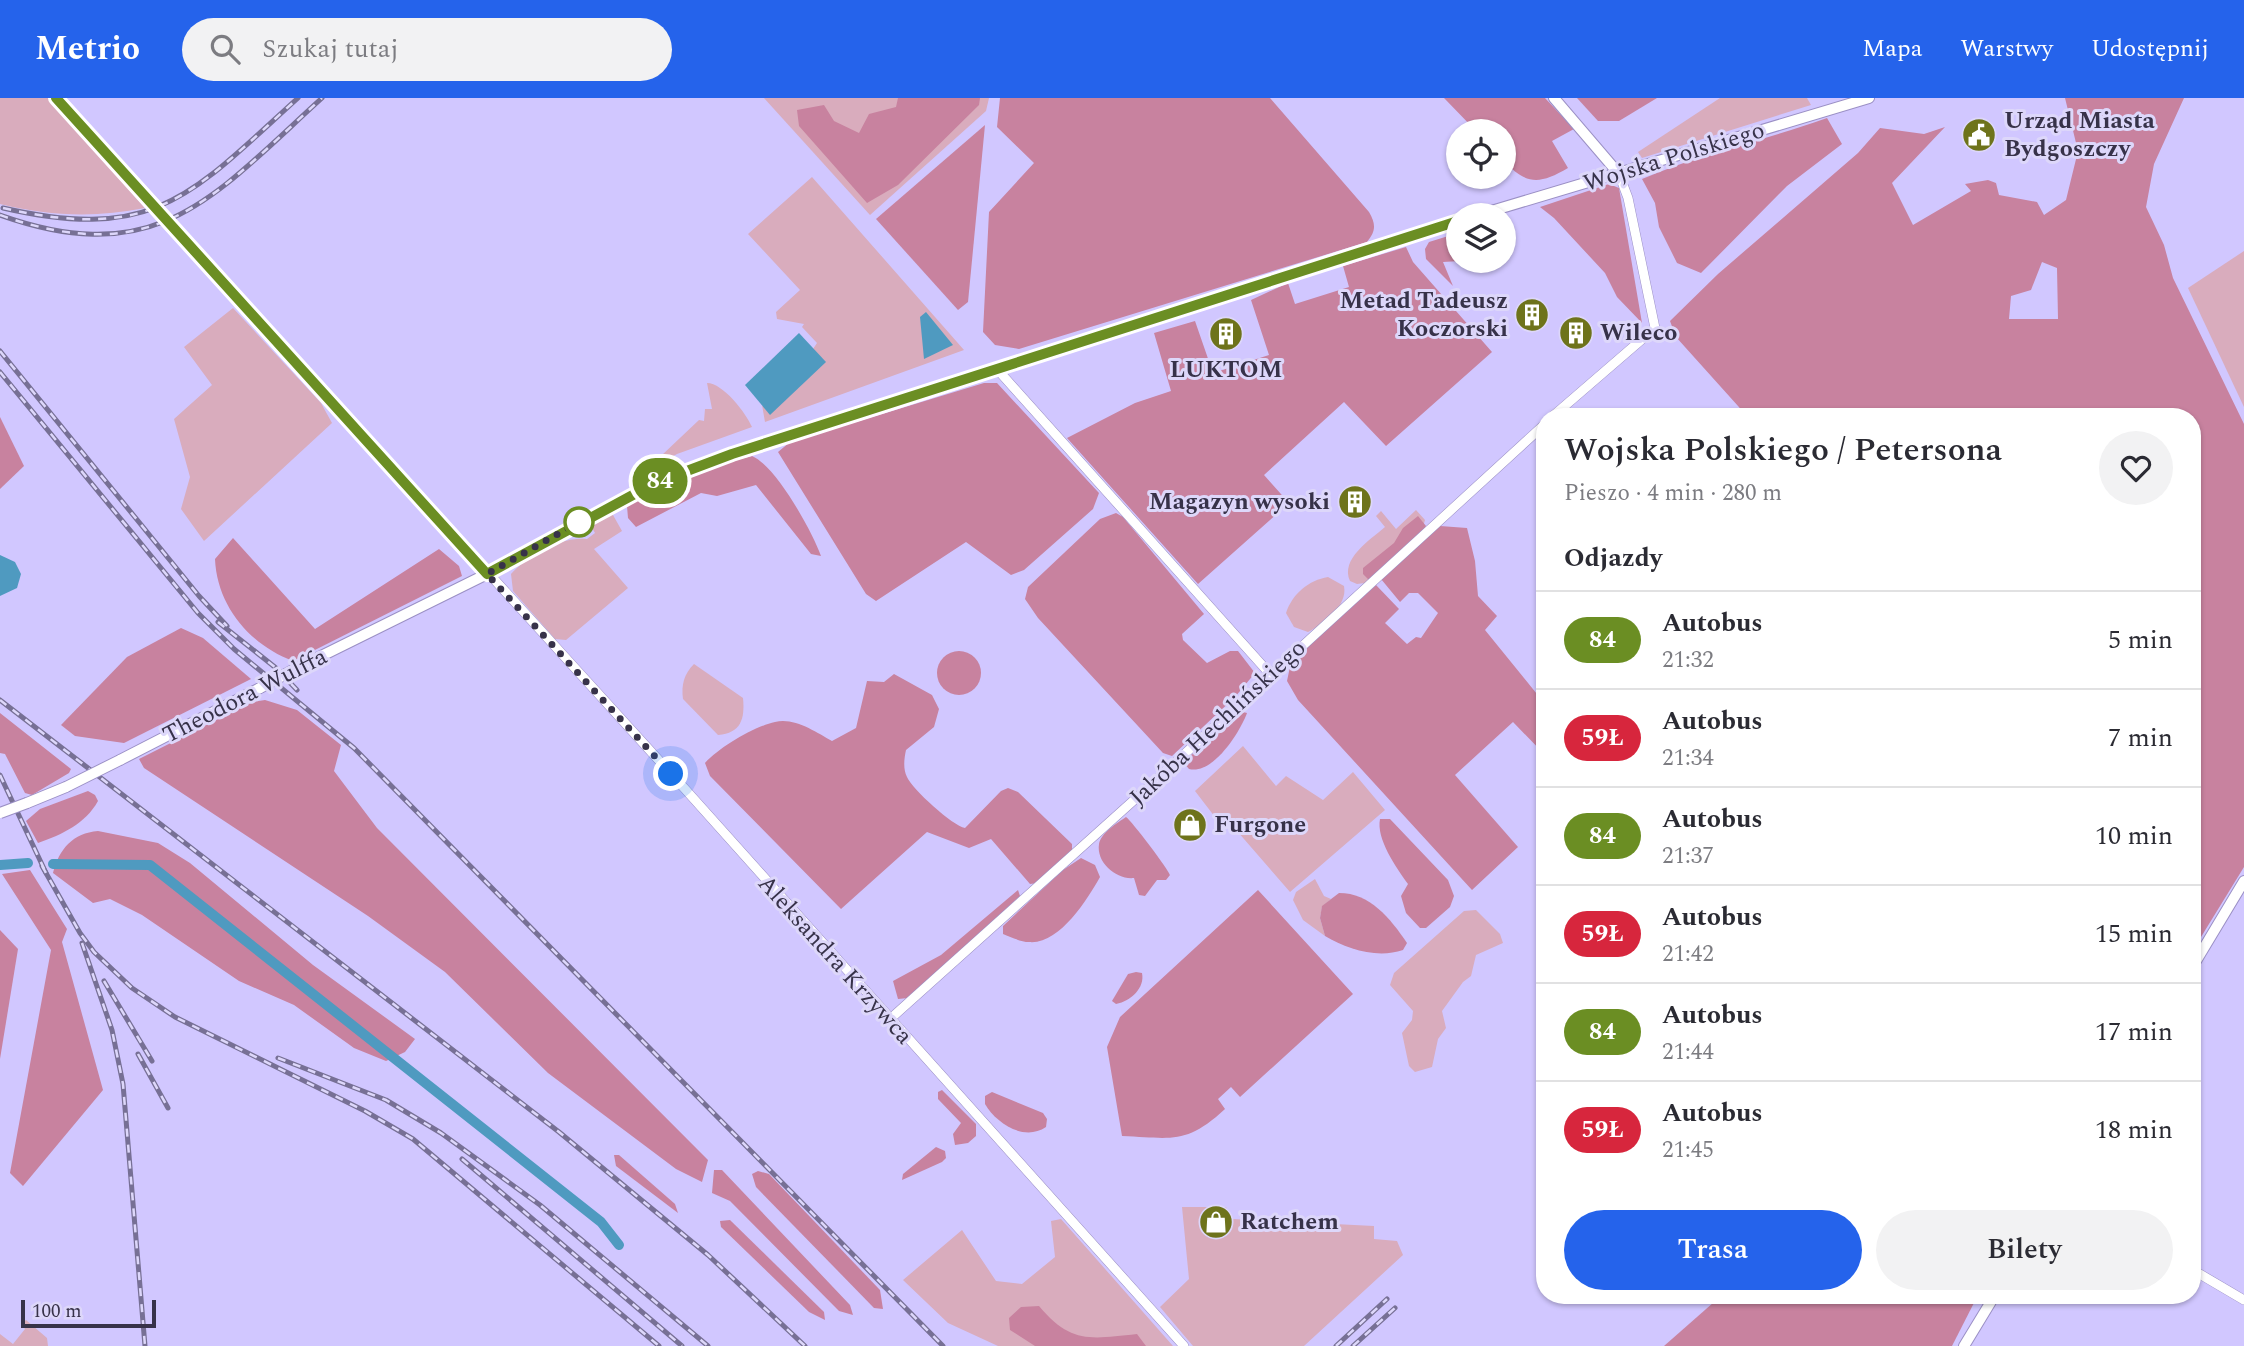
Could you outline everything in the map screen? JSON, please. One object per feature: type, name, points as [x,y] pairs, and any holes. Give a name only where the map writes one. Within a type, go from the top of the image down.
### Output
[{"type":"street","name":"Aleksandra Krzywca","points":[[56,98],[685,789],[889,1020],[1184,1346]]},
{"type":"street","points":[[1554,98],[1619,174],[1628,198],[1655,328],[1562,408]]},
{"type":"street","name":"Wojska Polskiego","points":[[1516,204],[1870,98]]},
{"type":"street","points":[[487,574],[655,483],[732,454],[1446,226]]},
{"type":"street","points":[[997,369],[1270,674]]},
{"type":"street","name":"Jakóba Hechlińskiego","points":[[889,1020],[1536,432]]},
{"type":"street","name":"Theodora Wulffa","points":[[0,813],[66,787],[487,574]]},
{"type":"street","points":[[2201,953],[2244,881]]},
{"type":"street","points":[[2201,1275],[2244,1300]]},
{"type":"street","points":[[1964,1346],[1990,1304]]},
{"type":"shaded area","points":[[0,98],[49,98],[145,208],[72,214],[0,204]]},
{"type":"shaded area","points":[[764,98],[989,98],[986,111],[870,215]]},
{"type":"shaded area","points":[[898,98],[980,98],[979,105],[898,185],[867,203],[799,126],[797,110],[824,105],[834,121],[859,133],[869,114],[896,107]]},
{"type":"shaded area","points":[[1000,98],[1270,98],[1369,212],[1374,224],[1372,234],[1367,242],[1019,349],[995,345],[983,332],[989,212],[1034,163],[997,127]]},
{"type":"shaded area","points":[[1444,98],[1545,98],[1574,129],[1552,141],[1568,168],[1541,180],[1526,178],[1516,172],[1516,119],[1464,119]]},
{"type":"shaded area","points":[[1577,98],[1657,98],[1619,121],[1598,121]]},
{"type":"shaded area","points":[[1720,98],[1807,98],[1811,105],[1642,158],[1638,152]]},
{"type":"shaded area","points":[[2065,98],[2184,98],[2154,164],[2146,207],[2164,245],[2173,278],[2244,424],[2244,867],[2201,937],[2201,408],[1740,408],[1676,337],[1670,321],[1718,274],[1858,153],[1880,128],[1924,134],[1945,127],[1892,183],[1913,225],[1971,191],[1965,184],[1988,180],[1996,183],[1999,195],[2037,202],[2044,215],[2066,200],[2078,151]],"holes":[[[2042,262],[2057,268],[2058,319],[2009,319],[2011,296],[2031,290]]]},
{"type":"shaded area","points":[[1827,118],[1842,144],[1787,186],[1701,273],[1677,263],[1659,227],[1655,203],[1642,179]]},
{"type":"shaded area","points":[[985,125],[968,302],[958,310],[876,219]]},
{"type":"shaded area","points":[[812,177],[964,350],[765,422],[762,405],[770,414],[825,362],[813,349],[817,343],[802,327],[804,324],[777,319],[776,312],[800,290],[748,234]]},
{"type":"shaded area","points":[[1609,184],[1619,188],[1642,323],[1617,297],[1605,273],[1554,218],[1540,207]]},
{"type":"shaded area","points":[[1446,237],[1446,262],[1443,262],[1453,286],[1426,259],[1425,249],[1429,242]]},
{"type":"shaded area","points":[[1406,247],[1413,262],[1492,352],[1386,446],[1344,402],[1264,475],[1289,503],[1198,584],[1067,438],[1135,403],[1171,391],[1154,333],[1195,321],[1213,373],[1269,355],[1251,300],[1288,283],[1295,304],[1349,287],[1343,266]]},
{"type":"shaded area","points":[[2244,251],[2244,407],[2188,288]]},
{"type":"shaded area","points":[[233,308],[321,403],[332,423],[204,541],[181,509],[190,477],[174,419],[212,385],[184,347]]},
{"type":"shaded area","points":[[707,383],[727,393],[752,427],[677,454],[643,473],[699,420],[704,421],[705,409],[712,409]]},
{"type":"shaded area","points":[[984,383],[997,383],[1099,493],[1093,509],[1024,570],[1011,575],[966,542],[876,601],[866,594],[778,452],[790,442]]},
{"type":"shaded area","points":[[0,417],[24,466],[0,489]]},
{"type":"shaded area","points":[[752,456],[772,472],[782,485],[802,516],[821,556],[811,554],[756,485],[717,496],[701,493],[636,527],[628,518],[627,506],[704,471]]},
{"type":"shaded area","points":[[1416,510],[1425,520],[1422,530],[1365,583],[1350,581],[1349,565],[1353,558],[1385,527],[1376,516],[1381,511],[1396,529]]},
{"type":"shaded area","points":[[1116,513],[1123,517],[1204,614],[1182,634],[1183,640],[1207,663],[1230,651],[1238,651],[1255,673],[1235,697],[1172,756],[1163,753],[1038,618],[1025,599],[1028,587],[1100,519]]},
{"type":"shaded area","points":[[607,515],[613,515],[622,531],[594,549],[628,588],[566,640],[555,639],[513,591],[511,574],[546,548],[567,541],[587,539],[595,533],[591,526]]},
{"type":"shaded area","points":[[1418,516],[1426,526],[1422,533],[1369,580],[1363,574],[1363,568],[1394,543],[1403,528]]},
{"type":"shaded area","points":[[1440,526],[1467,528],[1475,561],[1478,596],[1497,616],[1485,630],[1536,693],[1536,746],[1513,722],[1455,775],[1518,847],[1472,890],[1298,700],[1287,681],[1291,662],[1376,585],[1399,609],[1385,623],[1407,644],[1416,637],[1421,638],[1438,613],[1418,593],[1409,593],[1400,602],[1381,579]]},
{"type":"shaded area","points":[[233,538],[315,629],[439,549],[459,566],[462,576],[293,661],[263,645],[250,634],[229,608],[217,576],[215,559]]},
{"type":"shaded area","points":[[1328,577],[1344,586],[1342,601],[1338,607],[1321,624],[1308,632],[1294,627],[1286,613],[1292,600],[1308,585]]},
{"type":"shaded area","points":[[181,628],[203,638],[251,679],[124,743],[75,736],[61,725],[127,657]]},
{"type":"shaded area","points":[[959,651],[974,658],[981,673],[974,688],[959,695],[944,688],[937,673],[944,658]]},
{"type":"shaded area","points":[[694,664],[743,698],[742,718],[737,728],[718,735],[683,699],[684,680]]},
{"type":"shaded area","points":[[894,674],[932,695],[939,709],[934,727],[905,753],[904,767],[907,777],[924,798],[965,828],[1001,791],[1008,788],[1018,792],[1072,844],[1072,851],[1038,883],[1030,884],[991,839],[969,848],[927,832],[841,909],[710,776],[705,763],[711,757],[737,738],[775,722],[797,723],[832,741],[856,728],[867,681],[884,682]]},
{"type":"shaded area","points":[[265,700],[297,710],[341,745],[334,771],[377,828],[708,1160],[702,1182],[676,1169],[548,1073],[445,972],[368,916],[144,768],[139,759],[252,702]]},
{"type":"shaded area","points":[[1243,712],[1247,713],[1232,741],[1216,759],[1198,769],[1189,769],[1183,762]]},
{"type":"shaded area","points":[[0,713],[71,769],[69,773],[32,795],[25,793],[5,754],[0,753]]},
{"type":"shaded area","points":[[1243,746],[1276,786],[1286,776],[1323,800],[1353,772],[1385,810],[1290,892],[1224,816],[1218,821],[1195,791]]},
{"type":"shaded area","points":[[88,791],[95,795],[98,801],[87,816],[65,832],[38,843],[26,821],[40,809]]},
{"type":"shaded area","points":[[1126,817],[1150,845],[1170,875],[1166,880],[1157,880],[1145,896],[1139,895],[1134,878],[1121,876],[1109,869],[1099,851],[1103,836]]},
{"type":"shaded area","points":[[1380,819],[1390,819],[1448,880],[1454,896],[1450,907],[1426,928],[1420,928],[1406,913],[1401,896],[1408,884],[1384,844]]},
{"type":"shaded area","points":[[98,831],[158,843],[190,863],[313,965],[415,1039],[405,1052],[386,1061],[354,1048],[294,1005],[239,981],[142,915],[110,899],[93,903],[53,873],[68,844],[81,835]]},
{"type":"shaded area","points":[[1081,858],[1095,865],[1100,877],[1080,908],[1061,929],[1040,941],[1029,942],[1003,934],[1003,926],[1063,870]]},
{"type":"shaded area","points":[[30,870],[67,929],[62,942],[103,1090],[23,1186],[10,1173],[51,950],[2,874]]},
{"type":"shaded area","points":[[1315,879],[1324,896],[1331,899],[1322,907],[1320,918],[1325,936],[1303,920],[1293,900],[1296,892]]},
{"type":"shaded area","points":[[1018,890],[1020,896],[908,998],[898,999],[893,981],[941,955]]},
{"type":"shaded area","points":[[1258,890],[1353,994],[1240,1097],[1231,1087],[1218,1099],[1225,1109],[1199,1129],[1178,1137],[1122,1136],[1107,1047],[1120,1017]]},
{"type":"shaded area","points":[[1339,893],[1360,897],[1378,909],[1407,943],[1403,950],[1373,953],[1343,945],[1325,936],[1320,918],[1322,906]]},
{"type":"shaded area","points":[[1476,910],[1500,934],[1503,943],[1476,955],[1471,976],[1463,982],[1442,1011],[1446,1028],[1438,1039],[1432,1067],[1415,1072],[1409,1066],[1402,1033],[1412,1020],[1413,1011],[1390,985],[1394,973],[1464,911]]},
{"type":"shaded area","points":[[0,930],[18,949],[0,1059]]},
{"type":"shaded area","points":[[1142,973],[1139,989],[1132,997],[1116,1004],[1112,1001],[1128,974]]},
{"type":"shaded area","points":[[942,1090],[976,1124],[976,1136],[968,1143],[955,1145],[953,1134],[961,1123],[938,1099],[938,1092]]},
{"type":"shaded area","points":[[992,1092],[1043,1113],[1047,1119],[1046,1127],[1029,1132],[1003,1124],[985,1104],[985,1096]]},
{"type":"shaded area","points":[[936,1147],[945,1151],[946,1158],[942,1162],[902,1180],[903,1174]]},
{"type":"shaded area","points":[[614,1155],[619,1155],[675,1204],[678,1213],[616,1166]]},
{"type":"shaded area","points":[[714,1170],[722,1170],[850,1305],[853,1315],[839,1311],[730,1201],[712,1193]]},
{"type":"shaded area","points":[[758,1171],[769,1174],[880,1290],[883,1309],[874,1308],[756,1187],[752,1174]]},
{"type":"shaded area","points":[[1182,1207],[1226,1207],[1232,1219],[1374,1226],[1374,1239],[1397,1241],[1403,1255],[1304,1346],[1193,1346],[1160,1307],[1189,1279]]},
{"type":"shaded area","points":[[1061,1219],[1173,1346],[998,1346],[948,1323],[903,1280],[962,1230],[996,1281],[1022,1284],[1055,1257],[1051,1221]]},
{"type":"shaded area","points":[[730,1220],[824,1312],[825,1320],[809,1312],[721,1227],[720,1221]]},
{"type":"shaded area","points":[[1712,1304],[1973,1304],[1952,1346],[1664,1346]]},
{"type":"shaded area","points":[[1039,1306],[1061,1327],[1072,1333],[1094,1337],[1137,1334],[1146,1346],[1035,1346],[1010,1330],[1009,1318],[1021,1307]]},
{"type":"shaded area","points":[[26,1320],[47,1338],[48,1346],[0,1346],[0,1334],[13,1344],[25,1329],[21,1324]]},
{"type":"water","points":[[926,312],[953,345],[924,359],[920,317]]},
{"type":"water","points":[[799,333],[826,362],[770,415],[745,385]]},
{"type":"water","points":[[0,555],[15,562],[21,574],[17,588],[0,596]]},
{"type":"waterway","points":[[0,865],[28,863]]},
{"type":"waterway","points":[[53,864],[150,865],[601,1222],[619,1245]]},
{"type":"railway","points":[[3,208],[55,217],[99,219],[136,214],[168,202],[198,184],[229,161],[298,98]]},
{"type":"railway","points":[[0,215],[55,230],[102,234],[143,229],[179,215],[214,193],[248,166],[322,98]]},
{"type":"railway","points":[[0,351],[199,596],[227,626]]},
{"type":"railway","points":[[0,372],[198,613],[234,649],[354,748],[943,1346]]},
{"type":"railway","points":[[218,622],[276,668],[297,690]]},
{"type":"railway","points":[[0,700],[559,1132],[708,1255],[805,1346]]},
{"type":"railway","points":[[0,775],[46,873]]},
{"type":"railway","points":[[42,866],[80,933],[94,952],[132,988],[175,1017],[365,1111],[413,1139],[659,1346]]},
{"type":"railway","points":[[82,943],[112,1030],[123,1084],[145,1346]]},
{"type":"railway","points":[[104,981],[152,1061]]},
{"type":"railway","points":[[138,1054],[168,1108]]},
{"type":"railway","points":[[278,1058],[386,1100],[441,1133],[540,1205],[708,1346]]},
{"type":"railway","points":[[462,1159],[682,1346]]},
{"type":"railway","points":[[1336,1346],[1387,1299]]},
{"type":"railway","points":[[1353,1346],[1395,1308]]},
{"type":"bus line","name":"84","points":[[56,98],[487,574],[593,514],[655,483],[732,454],[1446,225]]},
{"type":"place","name":"Urząd Miasta Bydgoszczy","points":[[1979,135]]},
{"type":"place","name":"Metad Tadeusz Koczorski","points":[[1532,315]]},
{"type":"place","name":"Wileco","points":[[1576,333]]},
{"type":"place","name":"LUKTOM","points":[[1226,334]]},
{"type":"place","name":"Magazyn wysoki","points":[[1355,502]]},
{"type":"place","name":"Furgone","points":[[1190,825]]},
{"type":"place","name":"Ratchem","points":[[1216,1222]]},
{"type":"route","points":[[579,522],[487,574],[634,737],[671,774]]}]
